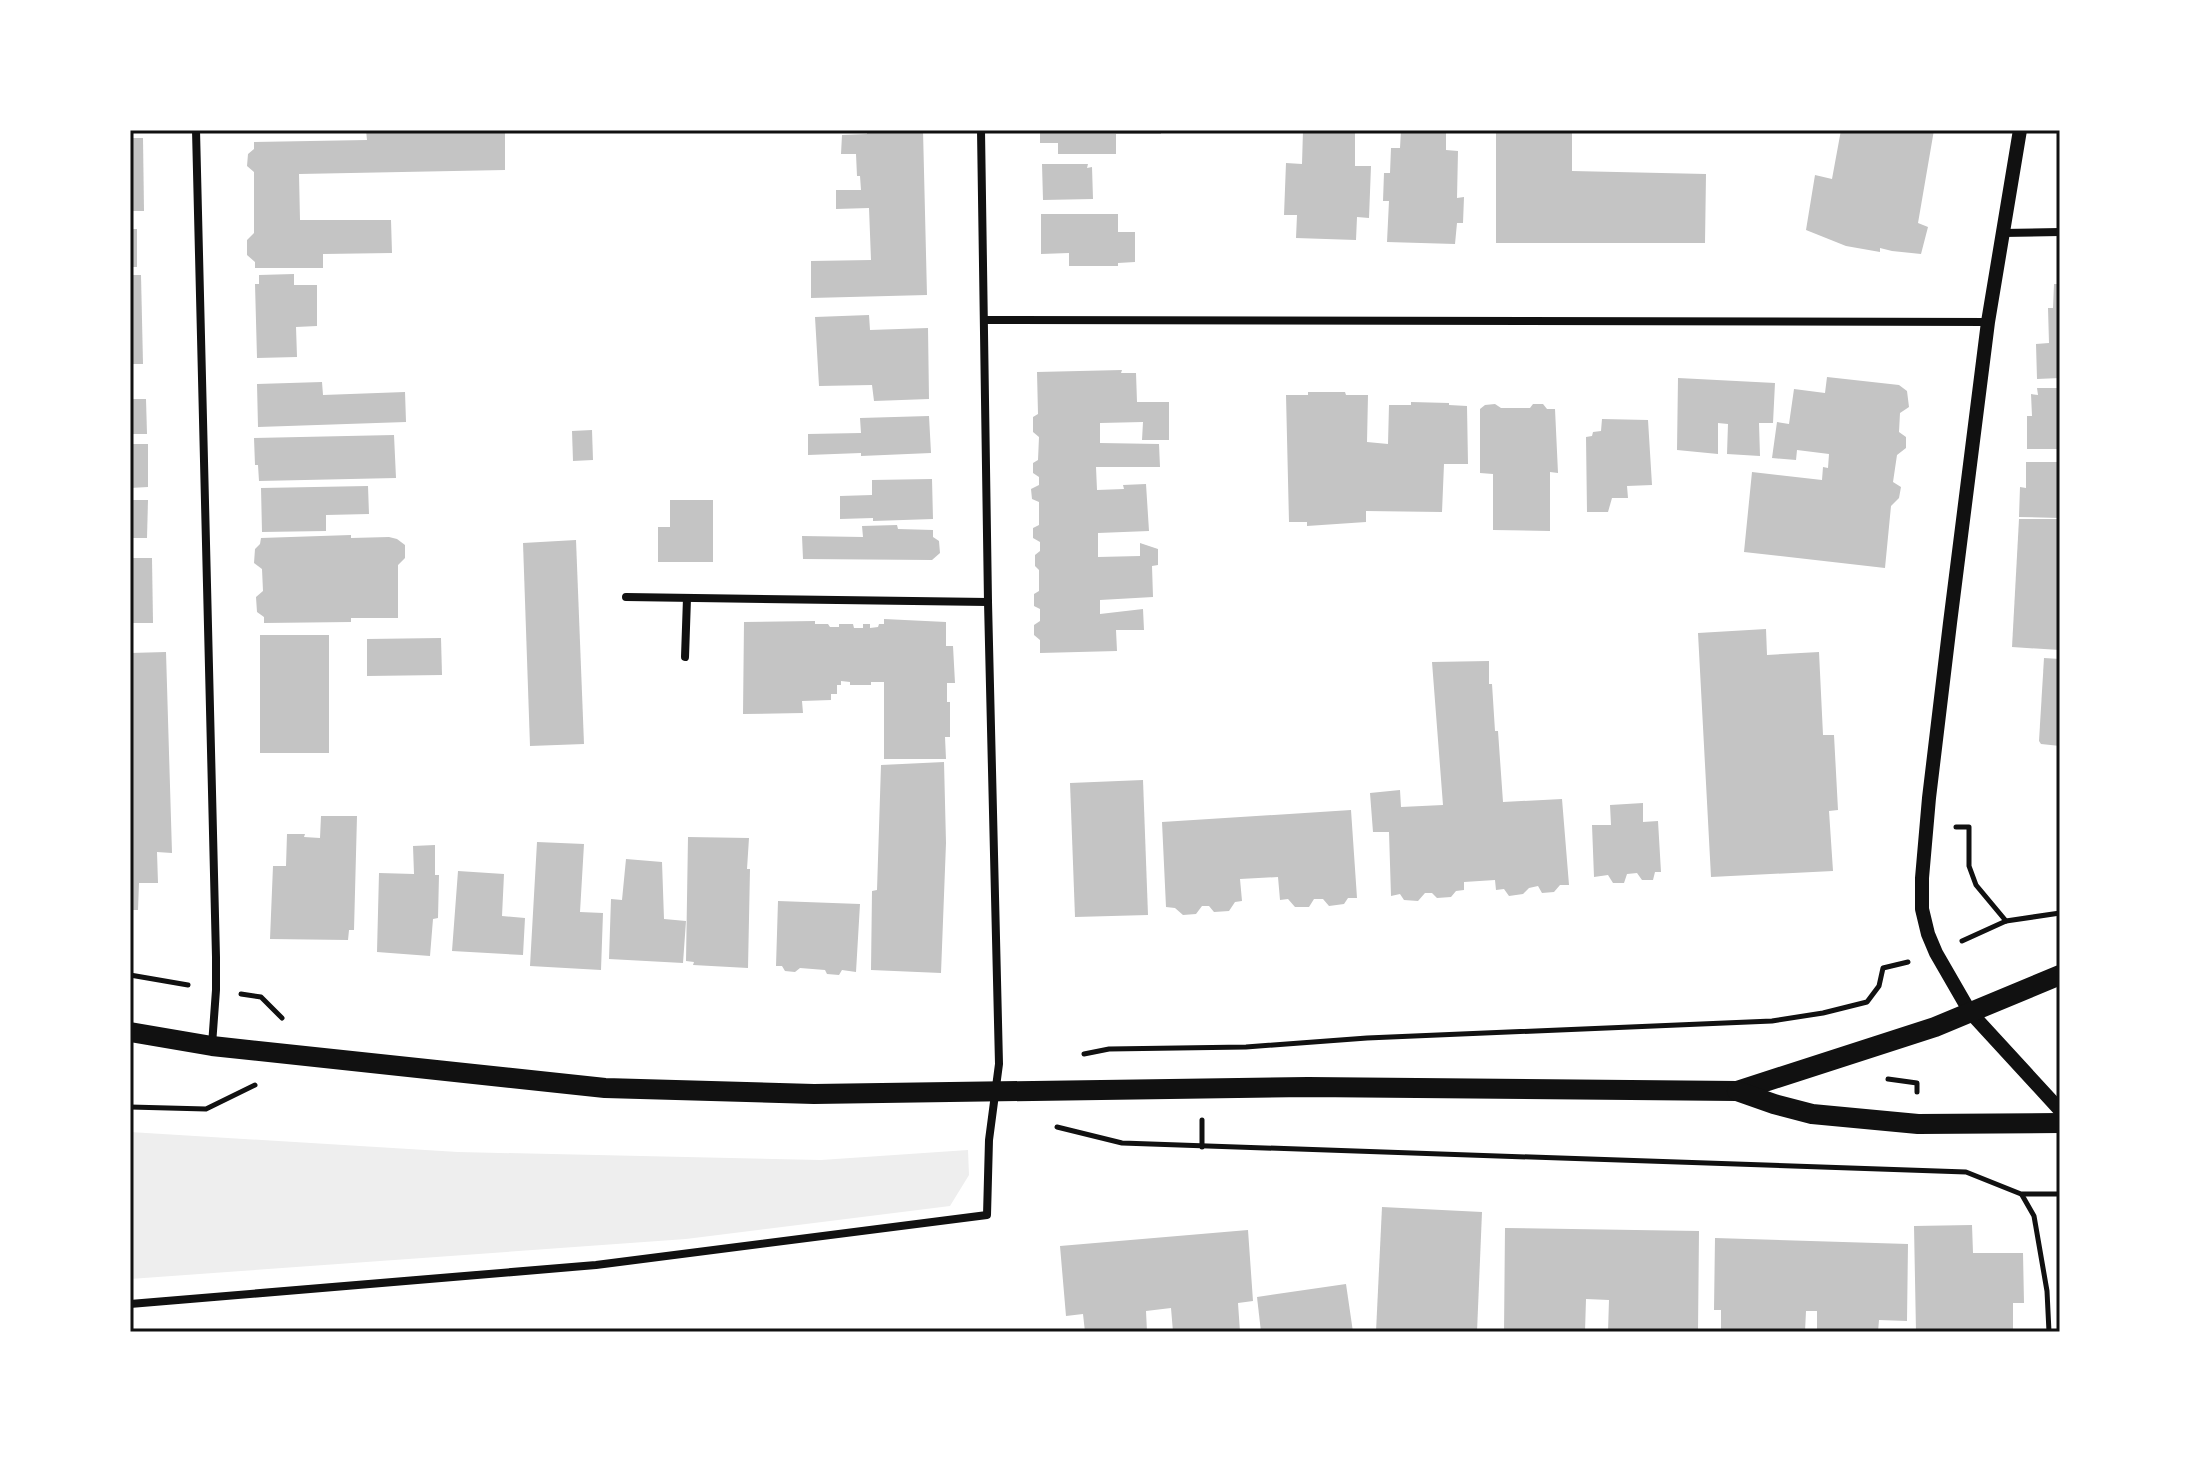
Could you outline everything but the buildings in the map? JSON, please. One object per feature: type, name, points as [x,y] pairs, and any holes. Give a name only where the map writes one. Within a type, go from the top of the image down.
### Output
[{"type":"main road","points":[[130,1032],[212,1046],[605,1088],[814,1094],[1308,1087],[1737,1091],[1935,1027],[2060,975]]},
{"type":"main road","points":[[1737,1091],[1812,1114],[1918,1124],[2060,1123]]},
{"type":"street","points":[[196,130],[216,957],[212,1046]]},
{"type":"street","points":[[130,1304],[596,1265],[987,1215],[989,1140],[996,1092],[998,1035],[981,130]]},
{"type":"street","points":[[2020,130],[1988,322],[1935,750],[1922,878],[1922,909],[1936,953],[1970,1012],[2060,1110]]},
{"type":"street","points":[[2002,233],[2060,232]]},
{"type":"street","points":[[985,320],[1988,322]]},
{"type":"street","points":[[626,597],[988,602]]},
{"type":"street","points":[[685,657],[687,598]]},
{"type":"path","points":[[1969,827],[1969,866],[1976,885],[2006,921]]},
{"type":"path","points":[[1991,929],[2006,921],[2060,913]]},
{"type":"path","points":[[1109,1049],[1246,1047],[1367,1038],[1772,1021],[1867,1002],[1879,986],[1883,968],[1893,967]]},
{"type":"path","points":[[130,975],[152,978]]},
{"type":"path","points":[[261,997],[286,1023]]},
{"type":"path","points":[[1867,1002],[1870,1012]]},
{"type":"path","points":[[1885,1071],[1887,1079],[1917,1083],[1917,1096]]},
{"type":"path","points":[[130,1107],[206,1109],[260,1082]]},
{"type":"path","points":[[1202,1130],[1202,1147]]},
{"type":"path","points":[[1122,1143],[1966,1172],[2021,1194],[2060,1194]]},
{"type":"path","points":[[2021,1194],[2034,1216],[2047,1291],[2049,1332]]},
{"type":"shaded area","points":[[130,1132],[458,1152],[821,1160],[968,1150],[969,1175],[950,1206],[686,1239],[130,1279]]}]
